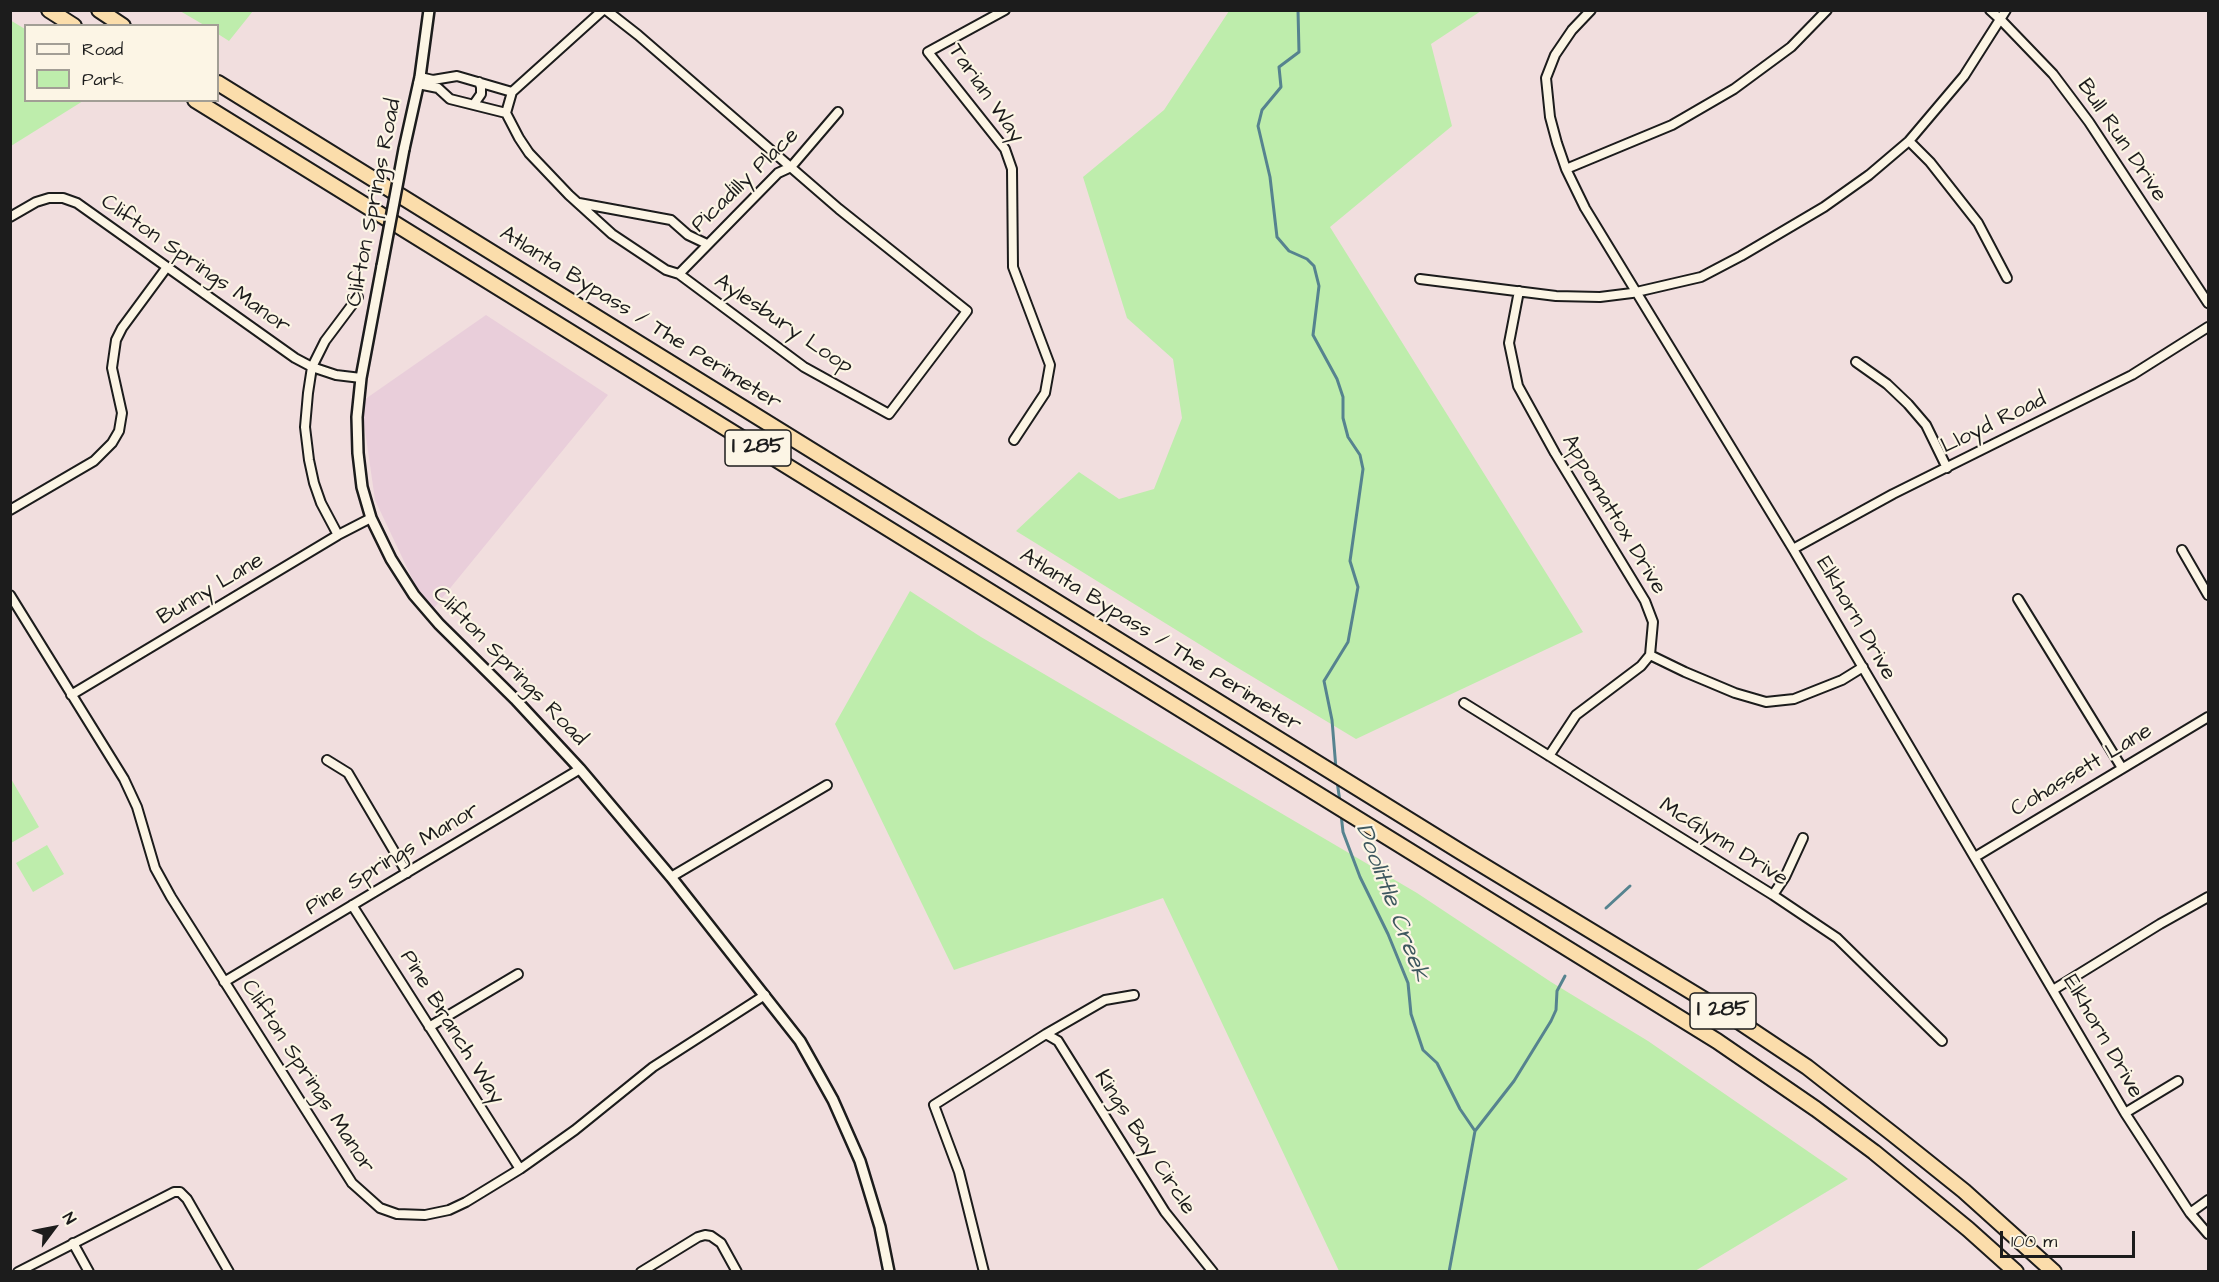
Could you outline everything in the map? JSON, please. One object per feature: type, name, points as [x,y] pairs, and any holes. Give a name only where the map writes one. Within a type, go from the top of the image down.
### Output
[{"type":"highway","points":[[50,10],[71,24]]},
{"type":"highway","points":[[99,10],[120,24]]},
{"type":"highway","name":"Atlanta Bypass / The Perimeter","points":[[219,84],[1723,1011],[1807,1067],[1964,1191],[2054,1272]]},
{"type":"highway","name":"Atlanta Bypass / The Perimeter","points":[[198,102],[1717,1041],[1816,1109],[1915,1185],[2016,1272]]},
{"type":"street","name":"Clifton Springs Road","points":[[429,10],[419,81],[361,378],[357,417],[358,453],[362,487],[371,519],[391,559],[414,595],[439,624],[515,699],[580,769],[671,877],[800,1041],[833,1100],[860,1161],[880,1227],[889,1272]]},
{"type":"street","points":[[419,81],[438,88],[450,99],[506,112],[512,92],[604,10]]},
{"type":"street","name":"Aylesbury Loop","points":[[506,112],[519,138],[530,153],[577,202],[612,234],[666,270],[679,274],[804,367],[889,414],[967,311],[839,209],[638,35],[604,10]]},
{"type":"street","name":"Tarian Way","points":[[1005,10],[928,52],[1005,149],[1012,169],[1013,267],[1050,365],[1046,393],[1014,440]]},
{"type":"street","name":"Elkhorn Drive","points":[[1591,10],[1572,30],[1555,55],[1546,78],[1550,117],[1566,169],[1585,208],[1793,549],[2125,1113],[2190,1213],[2208,1234]]},
{"type":"street","points":[[1566,169],[1672,125],[1734,89],[1791,47],[1827,10]]},
{"type":"street","name":"Bull Run Drive","points":[[1990,10],[2053,74],[2089,122],[2208,303]]},
{"type":"street","points":[[1420,279],[1567,297],[1600,297],[1636,292],[1701,277],[1824,207],[1869,175],[1909,141],[1964,76],[2006,10]]},
{"type":"street","points":[[419,81],[457,76],[512,92]]},
{"type":"street","points":[[474,104],[481,94],[478,82]]},
{"type":"street","name":"Picadilly Place","points":[[679,274],[778,173],[791,167],[838,111]]},
{"type":"street","points":[[1909,141],[1930,162],[1978,223],[2007,278]]},
{"type":"street","name":"Clifton Springs Manor","points":[[10,218],[36,202],[49,198],[63,198],[77,203],[295,358],[312,367],[336,375],[361,378]]},
{"type":"street","points":[[577,202],[671,220],[688,235],[707,244]]},
{"type":"street","points":[[10,510],[94,461],[112,443],[119,431],[122,413],[112,368],[116,340],[167,267]]},
{"type":"street","name":"Appomattox Drive","points":[[1520,291],[1509,343],[1518,386],[1555,453],[1646,602],[1653,622],[1650,655]]},
{"type":"street","points":[[338,535],[321,503],[314,483],[305,428],[312,367],[325,341],[358,297]]},
{"type":"street","name":"Lloyd Road","points":[[1793,549],[1828,529],[2132,375],[2208,327]]},
{"type":"street","points":[[1856,362],[1887,384],[1908,404],[1926,425],[1947,468]]},
{"type":"street","name":"Bunny Lane","points":[[71,695],[338,535],[371,519]]},
{"type":"street","points":[[2182,550],[2208,595]]},
{"type":"street","name":"Clifton Springs Manor","points":[[10,596],[124,779],[137,807],[155,868],[163,883],[352,1183],[380,1208],[409,1216],[437,1214],[466,1202],[520,1169],[575,1130],[653,1067],[765,994]]},
{"type":"street","points":[[2018,599],[2122,768]]},
{"type":"street","points":[[1549,756],[1576,715],[1641,666],[1650,655],[1735,693],[1766,702],[1794,699],[1842,680],[1863,667]]},
{"type":"street","name":"McGlynn Drive","points":[[1464,703],[1773,895],[1837,938],[1942,1041]]},
{"type":"street","name":"Cohassett Lane","points":[[1975,857],[2208,717]]},
{"type":"street","points":[[327,760],[348,773],[407,873]]},
{"type":"street","name":"Pine Springs Manor","points":[[224,982],[580,769]]},
{"type":"street","points":[[671,877],[827,785]]},
{"type":"street","points":[[1773,895],[1785,877],[1803,838]]},
{"type":"street","points":[[2053,990],[2208,897]]},
{"type":"street","name":"Pine Branch Way","points":[[352,905],[520,1169]]},
{"type":"street","points":[[429,1027],[518,974]]},
{"type":"street","points":[[984,1272],[959,1172],[934,1105],[1046,1034],[1105,1000],[1134,995]]},
{"type":"street","name":"Kings Bay Circle","points":[[1046,1034],[1058,1041],[1165,1212],[1213,1272]]},
{"type":"street","points":[[2125,1113],[2178,1081]]},
{"type":"street","points":[[18,1272],[168,1194],[180,1192],[187,1199],[229,1272]]},
{"type":"street","points":[[2190,1213],[2208,1200]]},
{"type":"street","points":[[641,1272],[705,1235],[721,1243],[737,1272]]},
{"type":"street","points":[[73,1243],[89,1272]]},
{"type":"shaded area","points":[[486,315],[608,395],[429,614],[375,500],[361,402]]},
{"type":"green space","points":[[180,11],[253,11],[229,41],[219,35],[219,24],[202,24]]},
{"type":"green space","points":[[1229,11],[1481,11],[1431,44],[1452,126],[1330,227],[1583,632],[1356,739],[1016,531],[1079,472],[1119,499],[1154,489],[1182,418],[1173,359],[1127,318],[1083,177],[1164,110]]},
{"type":"green space","points":[[10,20],[24,28],[24,102],[81,102],[11,146]]},
{"type":"green space","points":[[910,591],[981,637],[1417,893],[1551,982],[1648,1041],[1848,1179],[1695,1271],[1339,1271],[1163,898],[954,970],[835,724]]},
{"type":"green space","points":[[10,777],[39,827],[11,843],[10,843]]},
{"type":"green space","points":[[47,845],[64,874],[33,892],[16,863]]},
{"type":"waterway","name":"Doolittle Creek","points":[[1298,10],[1299,52],[1279,67],[1281,87],[1262,110],[1258,126],[1270,177],[1277,237],[1289,251],[1307,259],[1314,266],[1319,286],[1313,335],[1337,379],[1343,397],[1343,418],[1348,437],[1360,455],[1363,469],[1350,561],[1358,587],[1348,642],[1324,681],[1332,720],[1336,769]]},
{"type":"waterway","name":"Doolittle Creek","points":[[1337,781],[1340,802]]},
{"type":"waterway","name":"Doolittle Creek","points":[[1341,814],[1343,832],[1360,877],[1388,934],[1408,983],[1411,1014],[1423,1050],[1437,1063],[1460,1109],[1475,1131],[1449,1272]]},
{"type":"waterway","points":[[1606,908],[1630,886]]},
{"type":"waterway","points":[[1475,1131],[1514,1081],[1551,1021],[1556,1010],[1557,991],[1565,976]]}]
